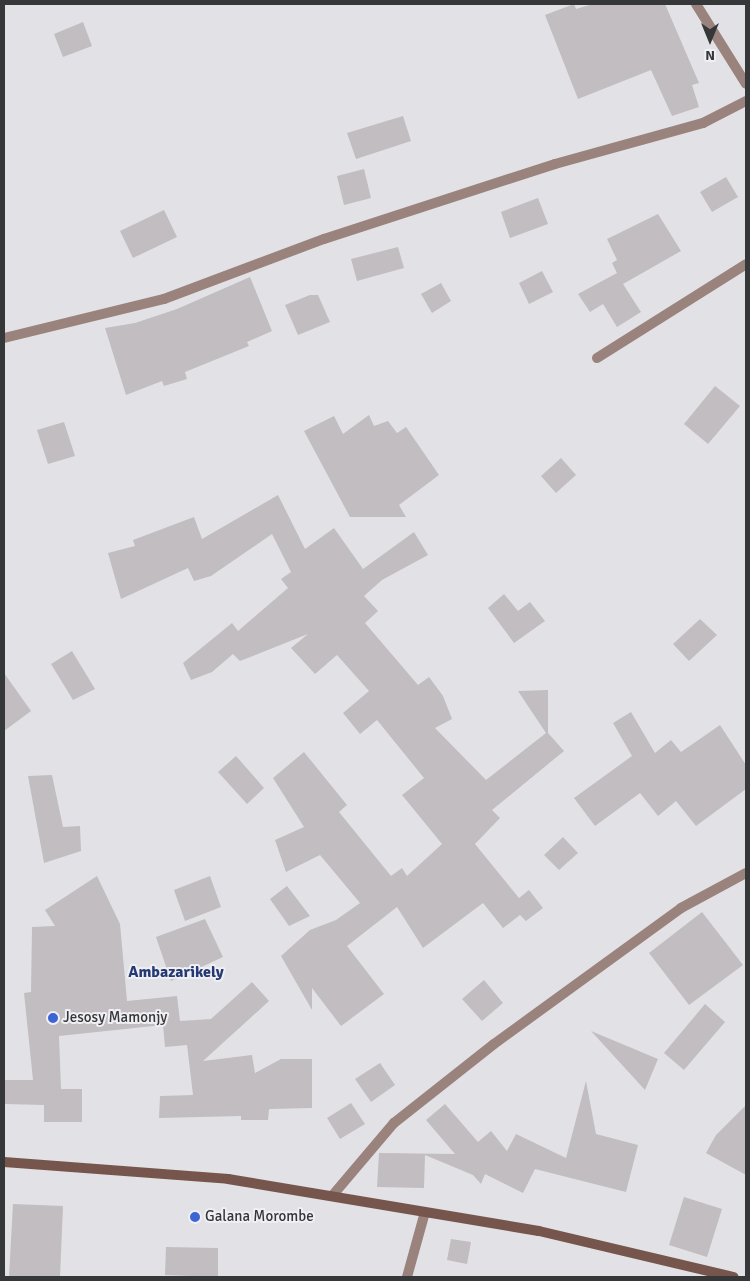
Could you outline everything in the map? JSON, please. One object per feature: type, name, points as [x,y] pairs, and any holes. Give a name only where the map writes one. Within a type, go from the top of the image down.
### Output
[{"type":"street","points":[[696,4],[746,84]]},
{"type":"street","points":[[4,338],[164,299],[324,240],[555,164],[703,123],[746,101]]},
{"type":"street","points":[[597,358],[746,264]]},
{"type":"street","points":[[332,1196],[394,1123],[494,1044],[681,908],[746,873]]},
{"type":"street","points":[[4,1162],[228,1179],[539,1231],[734,1277]]},
{"type":"street","points":[[407,1277],[425,1212]]},
{"type":"building","points":[[574,4],[576,9],[593,4],[665,4],[699,83],[692,85],[699,107],[672,116],[651,70],[578,99],[545,15]]},
{"type":"building","points":[[83,22],[92,46],[63,57],[54,34]]},
{"type":"building","points":[[403,116],[411,141],[356,159],[347,133]]},
{"type":"building","points":[[364,169],[371,198],[344,205],[337,176]]},
{"type":"building","points":[[726,177],[738,197],[712,212],[700,192]]},
{"type":"building","points":[[538,198],[548,224],[510,238],[501,212]]},
{"type":"building","points":[[164,210],[177,237],[133,258],[120,231]]},
{"type":"building","points":[[658,214],[681,251],[623,284],[641,312],[617,327],[603,304],[590,312],[578,294],[617,273],[612,263],[617,260],[607,239]]},
{"type":"building","points":[[398,247],[404,268],[357,281],[351,259]]},
{"type":"building","points":[[542,271],[553,292],[529,304],[519,283]]},
{"type":"building","points":[[250,277],[272,331],[247,342],[249,346],[185,372],[187,379],[164,386],[162,381],[126,395],[105,328],[135,323],[177,309]]},
{"type":"building","points":[[441,283],[451,301],[432,313],[421,294]]},
{"type":"building","points":[[310,295],[318,295],[330,322],[298,335],[285,305]]},
{"type":"building","points":[[715,386],[740,406],[708,444],[684,424]]},
{"type":"building","points":[[369,415],[374,426],[388,421],[397,433],[406,427],[439,475],[399,505],[406,517],[350,517],[304,431],[334,416],[343,434]]},
{"type":"building","points":[[64,422],[75,456],[48,464],[37,430]]},
{"type":"building","points":[[561,458],[576,475],[556,493],[541,476]]},
{"type":"building","points":[[278,495],[305,549],[334,528],[363,569],[414,532],[428,555],[382,580],[364,596],[378,611],[365,623],[418,685],[429,677],[443,696],[452,719],[435,728],[486,780],[546,733],[518,691],[548,690],[548,733],[564,751],[492,810],[500,818],[475,844],[519,898],[529,890],[543,908],[526,921],[520,915],[503,928],[483,903],[423,948],[397,907],[347,946],[384,994],[341,1026],[312,988],[312,1010],[281,956],[310,930],[336,920],[360,903],[320,855],[286,872],[275,840],[304,827],[273,778],[304,752],[347,805],[339,812],[391,876],[402,868],[407,876],[442,844],[402,795],[424,778],[377,720],[360,734],[343,713],[369,691],[337,655],[315,674],[291,648],[308,634],[240,661],[233,654],[212,672],[191,680],[183,663],[232,623],[238,631],[288,588],[281,579],[291,572],[272,534],[211,576],[194,581],[188,568],[121,599],[108,553],[135,546],[133,540],[194,517],[202,539]]},
{"type":"building","points":[[504,594],[518,611],[530,602],[545,621],[514,643],[488,608]]},
{"type":"building","points":[[700,619],[717,635],[689,661],[673,644]]},
{"type":"building","points":[[72,651],[95,689],[73,700],[51,664]]},
{"type":"building","points":[[4,673],[31,711],[4,731]]},
{"type":"building","points":[[631,712],[655,753],[671,740],[681,752],[720,725],[746,765],[746,789],[696,826],[676,801],[658,816],[640,793],[595,826],[574,798],[632,756],[613,723]]},
{"type":"building","points":[[236,756],[264,788],[247,804],[218,772]]},
{"type":"building","points":[[52,775],[63,827],[80,826],[81,851],[44,863],[28,776]]},
{"type":"building","points":[[563,837],[578,853],[559,870],[544,855]]},
{"type":"building","points":[[97,876],[120,924],[127,1001],[177,996],[180,1021],[211,1019],[252,982],[269,1001],[203,1061],[252,1055],[255,1073],[281,1059],[312,1059],[312,1108],[269,1109],[268,1120],[241,1120],[241,1116],[159,1118],[160,1096],[193,1095],[187,1045],[165,1047],[163,1025],[59,1036],[61,1089],[82,1089],[82,1122],[44,1122],[44,1105],[4,1104],[4,1080],[33,1080],[24,993],[31,992],[32,927],[55,926],[45,910]]},
{"type":"building","points":[[210,876],[221,907],[185,921],[174,890]]},
{"type":"building","points":[[287,886],[310,916],[289,926],[270,899]]},
{"type":"building","points":[[702,912],[743,965],[689,1005],[649,953]]},
{"type":"building","points":[[205,919],[223,957],[171,981],[156,937]]},
{"type":"building","points":[[484,980],[503,1003],[482,1021],[462,999]]},
{"type":"building","points":[[705,1004],[725,1022],[684,1070],[664,1053]]},
{"type":"building","points":[[591,1031],[658,1059],[645,1090]]},
{"type":"building","points":[[380,1063],[395,1085],[371,1102],[355,1079]]},
{"type":"building","points":[[586,1081],[596,1134],[638,1145],[626,1192],[535,1169],[523,1193],[485,1174],[481,1184],[473,1175],[425,1155],[424,1188],[377,1187],[379,1153],[455,1154],[426,1120],[445,1104],[478,1142],[491,1131],[507,1151],[516,1134],[566,1158]]},
{"type":"building","points":[[351,1103],[365,1124],[340,1139],[327,1118]]},
{"type":"building","points":[[746,1105],[746,1175],[706,1153],[716,1135]]},
{"type":"building","points":[[684,1197],[722,1209],[707,1257],[669,1245]]},
{"type":"building","points":[[13,1204],[63,1206],[60,1277],[9,1277]]},
{"type":"building","points":[[451,1239],[471,1242],[467,1264],[447,1260]]},
{"type":"building","points":[[166,1247],[218,1248],[218,1277],[165,1275]]},
{"type":"place","name":"Jesosy Mamonjy","points":[[53,1018]]},
{"type":"place","name":"Galana Morombe","points":[[195,1217]]},
{"type":"district","name":"Ambazarikely","points":[[176,972]]}]
